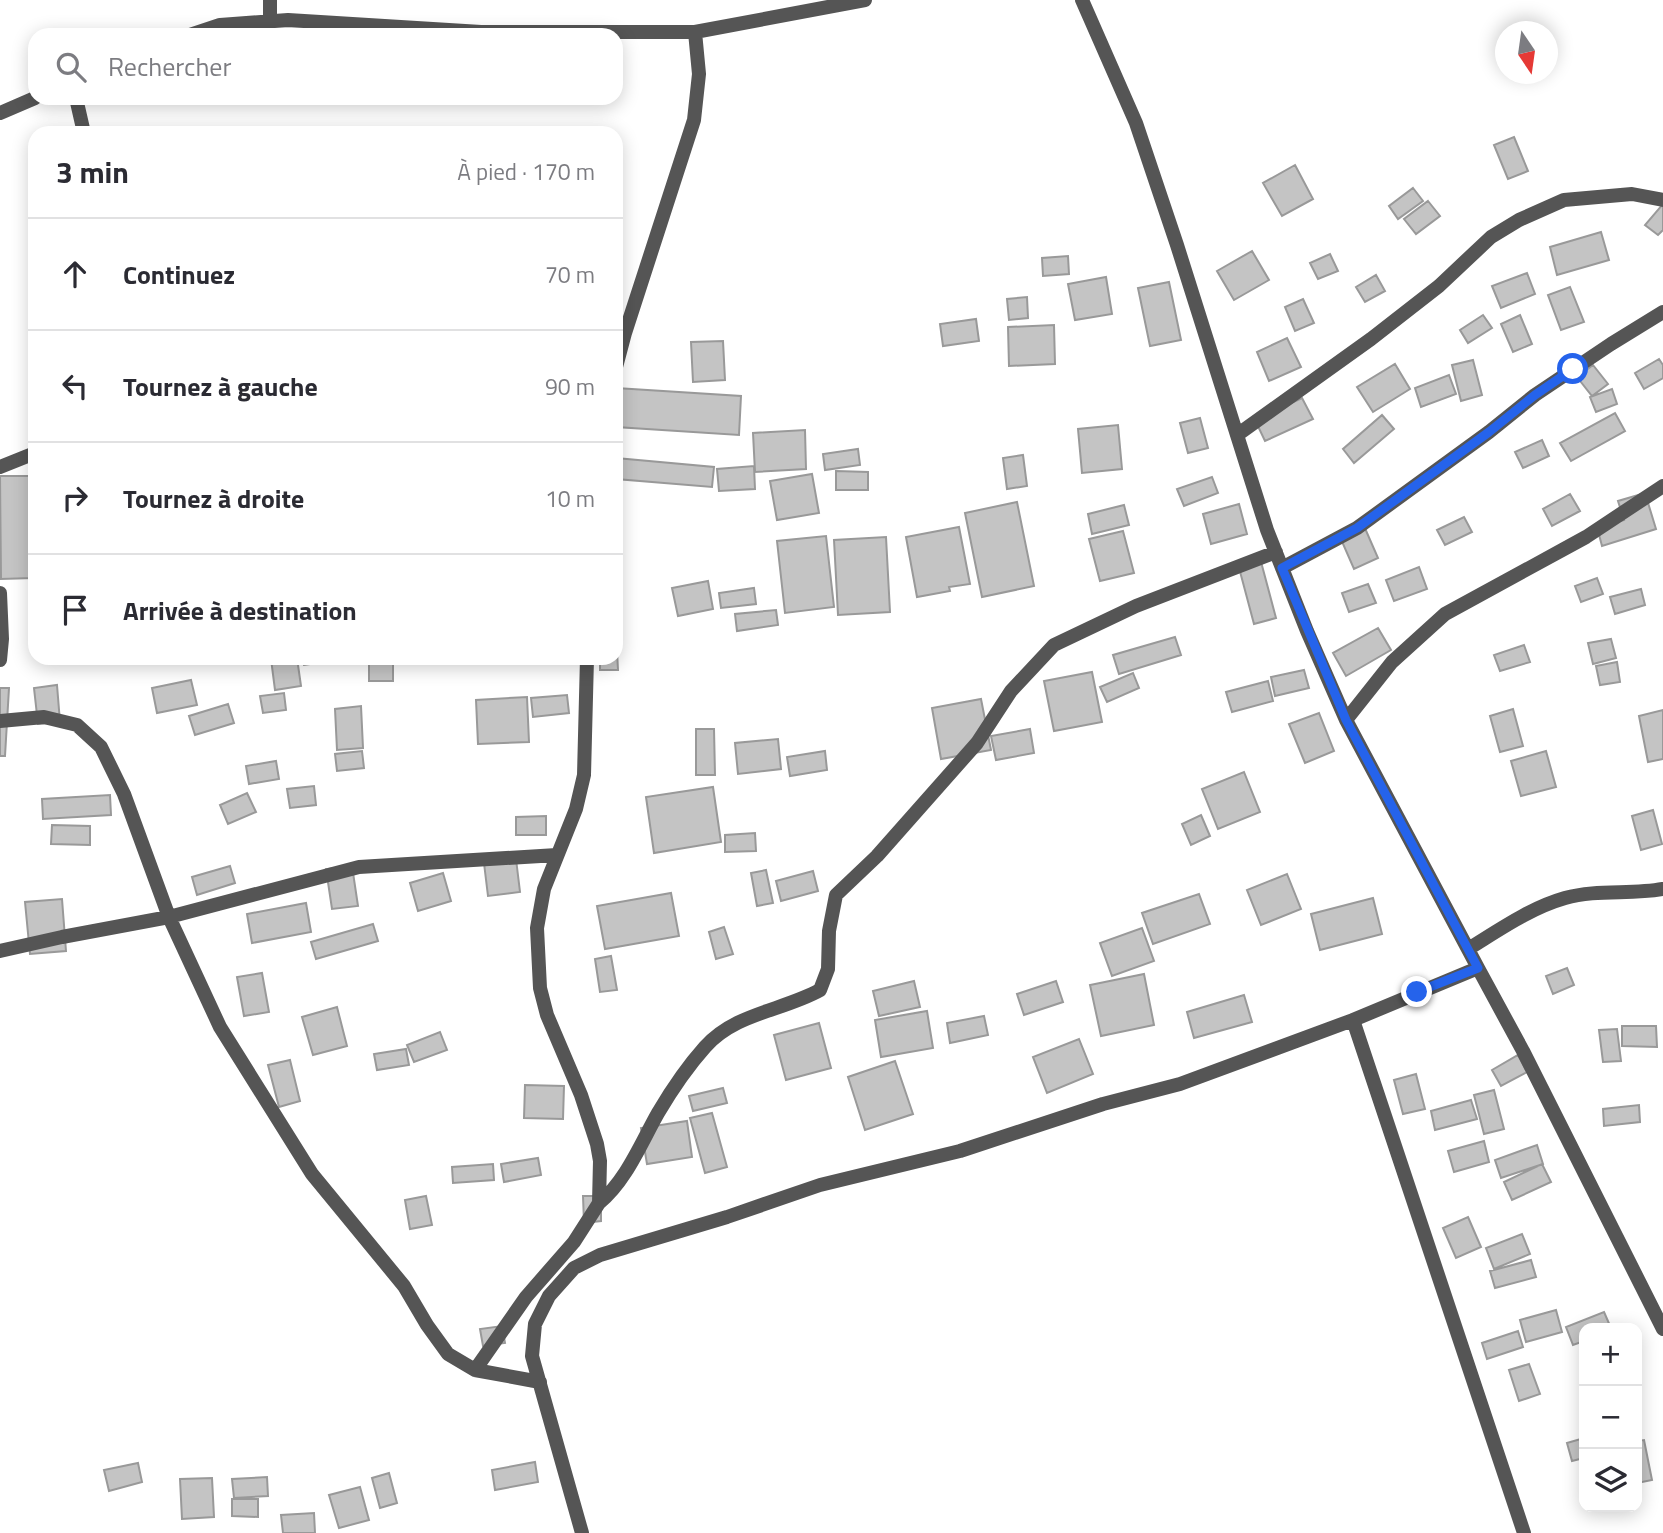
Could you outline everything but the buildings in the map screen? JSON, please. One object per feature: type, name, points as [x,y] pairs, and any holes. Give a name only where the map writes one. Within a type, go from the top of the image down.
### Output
[{"type":"street","points":[[270,0],[270,20]]},
{"type":"street","points":[[623,32],[695,32],[865,0]]},
{"type":"street","points":[[1082,0],[1136,123],[1276,552],[1346,720],[1529,1063],[1663,1329]]},
{"type":"street","points":[[211,28],[270,20],[411,28]]},
{"type":"street","points":[[623,323],[694,120],[699,74],[695,32]]},
{"type":"street","points":[[0,113],[28,101]]},
{"type":"street","points":[[78,105],[82,126]]},
{"type":"street","points":[[1237,435],[1371,339],[1439,286],[1490,236],[1519,220],[1564,200],[1632,194],[1663,200]]},
{"type":"street","points":[[1282,568],[1357,528],[1489,432],[1535,395],[1663,312]]},
{"type":"street","points":[[0,467],[28,456]]},
{"type":"street","points":[[1346,720],[1392,662],[1445,614],[1586,537],[1663,486]]},
{"type":"street","points":[[474,1370],[526,1297],[574,1242],[599,1203],[614,1187],[660,1109],[706,1045],[751,1014],[800,1001],[820,990],[828,969],[829,931],[836,895],[877,856],[977,743],[1011,691],[1054,645],[1136,606],[1276,552]]},
{"type":"street","points":[[0,593],[0,660]]},
{"type":"street","points":[[587,665],[584,775],[565,841],[544,889],[537,928],[540,988],[547,1016],[582,1095],[597,1144],[600,1161],[599,1203]]},
{"type":"street","points":[[0,721],[44,717],[77,725],[101,747],[124,794],[169,917],[220,1027],[312,1174],[404,1286],[448,1354],[474,1370],[540,1382]]},
{"type":"street","points":[[0,951],[169,917],[359,867],[557,855]]},
{"type":"street","points":[[1468,948],[1519,918],[1565,898],[1598,893],[1663,890]]},
{"type":"street","points":[[582,1533],[532,1356],[535,1324],[549,1296],[574,1268],[600,1255],[727,1217],[820,1185],[960,1151],[1103,1104],[1181,1084],[1353,1020],[1478,968]]},
{"type":"street","points":[[1353,1020],[1524,1533]]},
{"type":"route","points":[[1417,992],[1478,968],[1346,720],[1282,568],[1357,528],[1573,369]]}]
